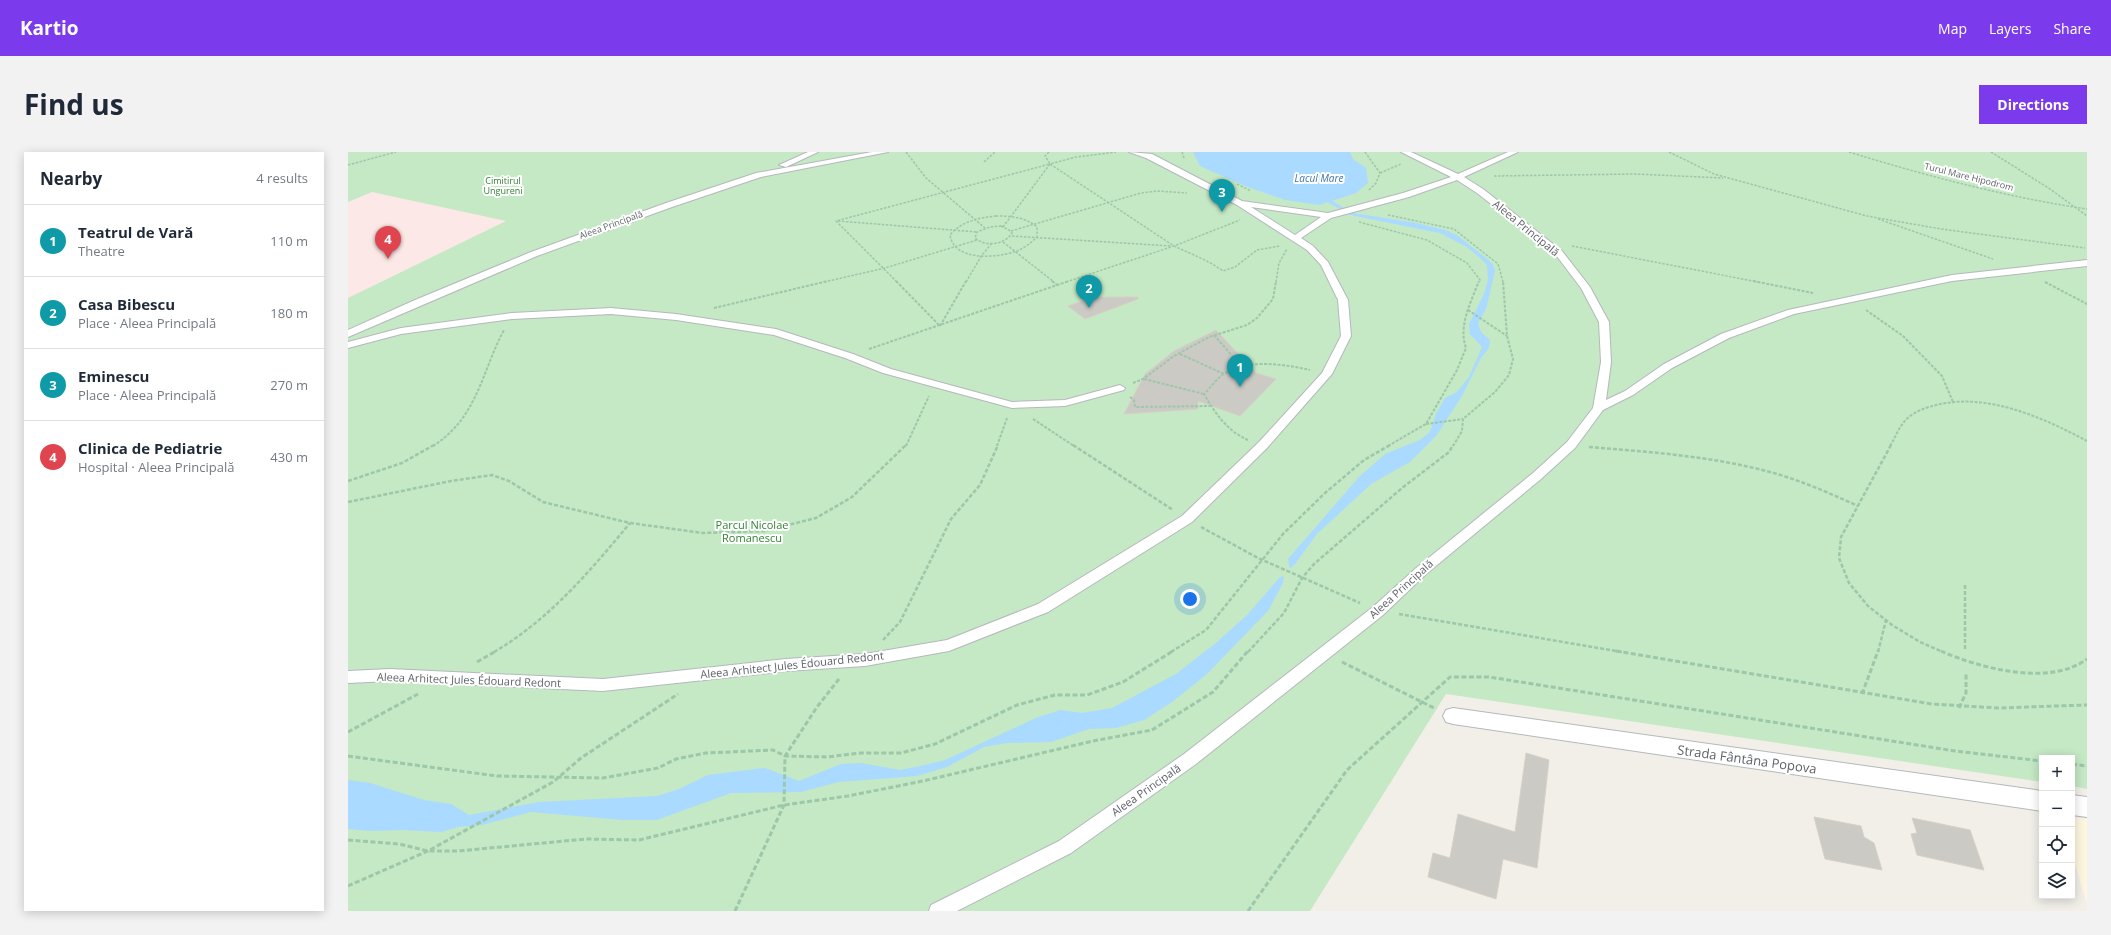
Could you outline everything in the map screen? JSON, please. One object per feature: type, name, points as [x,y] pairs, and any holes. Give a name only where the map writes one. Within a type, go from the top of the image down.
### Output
[{"type":"street","points":[[759,175],[814,152]]},
{"type":"street","name":"Aleea Principală","points":[[348,334],[418,302],[534,254],[615,223],[759,175],[884,152]]},
{"type":"street","points":[[1133,152],[1149,154],[1240,202],[1296,238],[1328,216],[1406,195],[1458,177],[1514,152]]},
{"type":"street","points":[[1405,152],[1458,177]]},
{"type":"street","name":"Aleea Principală","points":[[938,911],[1065,847],[1190,759],[1378,611],[1420,572],[1538,476],[1571,445],[1599,408],[1606,362],[1604,322],[1585,287],[1559,253],[1480,191],[1458,177]]},
{"type":"street","points":[[1240,202],[1328,216]]},
{"type":"street","name":"Aleea Arhitect Jules Édouard Redont","points":[[348,677],[390,674],[603,685],[786,664],[865,660],[950,645],[1043,608],[1187,519],[1263,445],[1327,374],[1346,336],[1343,300],[1325,264],[1310,248],[1296,238]]},
{"type":"street","points":[[1599,408],[1629,393],[1668,366],[1725,336],[1791,312],[1952,278],[2087,263]]},
{"type":"street","points":[[348,345],[401,331],[512,316],[611,311],[676,317],[776,332],[849,356],[887,371],[1012,405],[1065,402],[1120,388]]},
{"type":"street","name":"Strada Fântâna Popova","points":[[1453,716],[2039,801]]},
{"type":"street","points":[[2075,805],[2087,807]]},
{"type":"path","points":[[348,165],[396,152]]},
{"type":"path","points":[[906,152],[926,178],[986,228]]},
{"type":"path","points":[[984,162],[995,152]]},
{"type":"path","points":[[1049,152],[1045,156],[1050,164],[1174,246],[1194,256],[1208,260],[1223,271],[1235,267],[1257,250],[1273,246],[1290,246],[1279,263],[1273,298],[1247,325],[1214,335],[1179,353],[1158,366],[1143,379],[1120,388]]},
{"type":"path","points":[[836,220],[1076,157],[1116,152]]},
{"type":"path","points":[[1365,152],[1380,173],[1376,183],[1357,207],[1454,229],[1498,264],[1502,274],[1507,336],[1513,359],[1509,375],[1495,392],[1463,418],[1426,424]]},
{"type":"path","points":[[1669,152],[1688,162],[1728,178],[1867,216],[1957,245],[2019,270],[2087,304]]},
{"type":"path","name":"Turul Mare Hipodrom","points":[[1849,152],[1909,170],[2003,193],[2087,209]]},
{"type":"path","points":[[1991,152],[2015,166],[2087,216]]},
{"type":"path","points":[[1003,227],[1050,164]]},
{"type":"path","points":[[1458,177],[1635,174],[1728,178]]},
{"type":"path","points":[[836,220],[977,232],[986,228],[1003,227],[1011,230],[1106,202],[1157,191],[1188,193]]},
{"type":"path","points":[[849,356],[1174,246],[1257,214]]},
{"type":"path","points":[[996,216],[1012,216],[1026,219],[1034,224],[1038,232],[1036,238],[1028,245],[1014,251],[982,255],[967,253],[953,247],[949,241],[953,230],[975,219],[996,216]]},
{"type":"path","points":[[1867,216],[1941,229],[2087,248]]},
{"type":"path","points":[[836,220],[885,268],[940,326]]},
{"type":"path","points":[[1011,230],[1012,236]]},
{"type":"path","points":[[977,232],[975,238],[977,240]]},
{"type":"path","points":[[711,309],[885,268],[977,240],[992,243],[1002,242],[1012,236],[1174,246]]},
{"type":"path","points":[[1543,240],[1848,299],[1877,316],[1903,336],[1942,376],[1953,402]]},
{"type":"path","points":[[1002,242],[1057,285]]},
{"type":"path","points":[[940,326],[982,255],[992,243]]},
{"type":"path","points":[[1468,310],[1507,336]]},
{"type":"path","points":[[348,481],[373,475],[438,444],[459,424],[475,402],[495,345],[512,316]]},
{"type":"path","points":[[1214,335],[1242,367]]},
{"type":"path","points":[[1179,353],[1224,374]]},
{"type":"path","points":[[1204,394],[1224,374],[1242,367],[1280,364],[1327,374]]},
{"type":"path","points":[[1143,379],[1204,394],[1210,406],[1226,426],[1245,439],[1263,445]]},
{"type":"path","points":[[348,502],[451,481],[492,475],[509,481],[543,502],[630,523],[703,533],[764,531],[816,518],[852,497],[904,447],[926,406],[933,384]]},
{"type":"path","points":[[2087,441],[2055,424],[2031,415],[1985,404],[1953,402],[1924,407],[1912,412],[1904,421],[1841,537],[1839,557],[1846,577],[1857,592],[1886,620],[1934,649],[1962,660],[1995,669],[2023,673],[2049,673],[2070,668],[2087,659]]},
{"type":"path","points":[[735,911],[784,805],[785,756],[837,681],[865,660],[900,622],[951,519],[980,485],[992,462],[1012,405]]},
{"type":"path","points":[[1135,407],[1210,406]]},
{"type":"path","points":[[348,840],[399,844],[428,851],[458,851],[586,839],[639,840],[784,805],[848,796],[923,781],[1093,741],[1152,730],[1213,692],[1257,641],[1284,613],[1302,578],[1314,564],[1402,488],[1449,452],[1462,431],[1463,418]]},
{"type":"path","points":[[1571,445],[1691,456],[1758,469],[1818,488],[1858,506]]},
{"type":"path","points":[[348,732],[495,652],[550,613],[577,586],[630,523]]},
{"type":"path","points":[[1965,585],[1965,650]]},
{"type":"path","points":[[1378,611],[1862,694],[1959,708],[2040,709],[2087,705]]},
{"type":"path","points":[[1862,694],[1877,656],[1886,620]]},
{"type":"path","points":[[1324,652],[1453,716]]},
{"type":"path","points":[[1959,708],[1966,693],[1966,672]]},
{"type":"path","points":[[348,886],[428,851],[525,798],[552,782],[581,758],[710,673]]},
{"type":"path","points":[[2075,764],[2087,766]]},
{"type":"shaded area","points":[[372,192],[507,221],[348,298],[348,202]]},
{"type":"shaded area","points":[[2075,817],[2087,819],[2087,904],[2075,864]]},
{"type":"green space","name":"Parcul Nicolae Romanescu","points":[[348,152],[2087,152],[2087,789],[2075,787],[2075,755],[2039,755],[2039,782],[1446,694],[1310,911],[348,911],[348,298],[506,221],[372,192],[348,202]]},
{"type":"water","name":"Lacul Mare","points":[[1193,152],[1350,152],[1353,159],[1366,168],[1368,183],[1356,193],[1332,201],[1353,213],[1416,223],[1445,230],[1458,236],[1486,258],[1493,264],[1495,271],[1486,309],[1478,323],[1481,332],[1490,340],[1489,348],[1481,358],[1462,396],[1436,436],[1410,462],[1371,484],[1317,534],[1290,569],[1288,559],[1359,477],[1385,454],[1420,440],[1430,432],[1436,414],[1445,398],[1457,392],[1469,377],[1482,347],[1470,334],[1469,324],[1484,294],[1488,280],[1487,265],[1467,247],[1440,233],[1350,215],[1327,202],[1320,205],[1285,200],[1245,186],[1200,166]]},
{"type":"water","points":[[1284,576],[1283,583],[1268,611],[1206,675],[1172,702],[1144,720],[1116,728],[1089,729],[1051,742],[1007,743],[984,747],[947,767],[917,776],[839,782],[801,792],[731,793],[657,820],[623,820],[531,812],[482,825],[458,827],[441,832],[403,830],[370,831],[348,829],[348,780],[370,783],[424,800],[451,804],[469,815],[539,802],[657,796],[679,789],[708,775],[765,768],[799,781],[841,764],[861,763],[900,770],[945,760],[1038,717],[1061,710],[1082,713],[1112,708],[1176,674],[1216,643],[1248,614],[1280,577]]},
{"type":"building","points":[[1094,297],[1138,297],[1138,299],[1085,319],[1068,306]]},
{"type":"building","points":[[1216,330],[1256,373],[1276,379],[1240,416],[1198,401],[1198,409],[1124,414],[1145,374],[1174,351]]},
{"type":"building","points":[[1526,753],[1549,760],[1537,868],[1503,859],[1496,899],[1428,877],[1433,853],[1450,858],[1458,814],[1515,832]]},
{"type":"building","points":[[1814,817],[1861,826],[1864,837],[1874,843],[1882,870],[1825,859]]},
{"type":"building","points":[[1912,818],[1970,830],[1984,870],[1917,855],[1911,834],[1917,833]]},
{"type":"place","name":"Eminescu","points":[[1222,212]]},
{"type":"place","name":"Clinica de Pediatrie","points":[[388,259]]},
{"type":"place","name":"Casa Bibescu","points":[[1089,308]]},
{"type":"place","name":"Teatrul de Vară","points":[[1240,387]]},
{"type":"park label","name":"Cimitirul Ungureni","points":[[503,186]]}]
